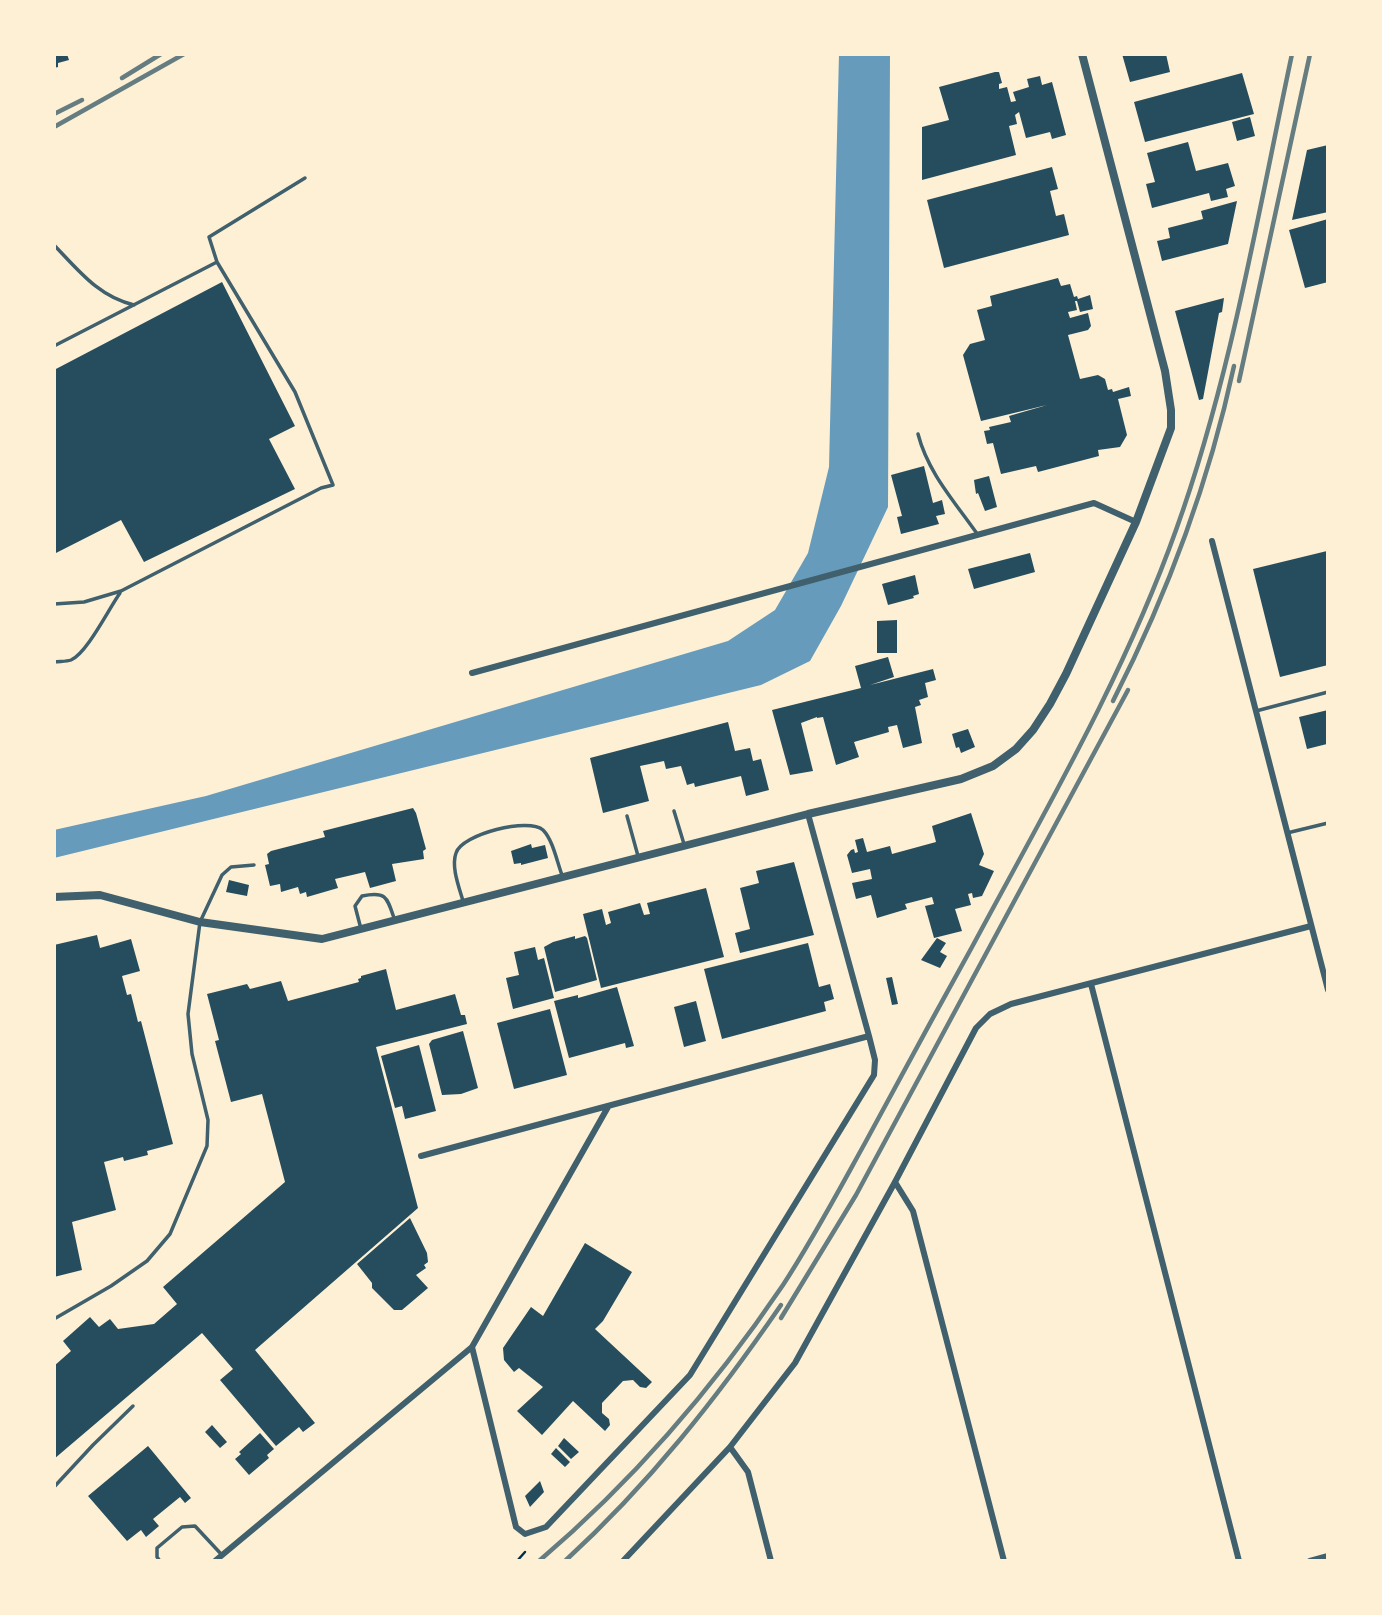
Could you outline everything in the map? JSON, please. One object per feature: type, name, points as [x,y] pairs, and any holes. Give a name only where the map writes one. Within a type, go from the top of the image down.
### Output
[{"type":"street","points":[[54,897],[100,895],[200,922],[322,939],[808,814],[961,779],[993,766],[1016,749],[1033,730],[1066,674],[1136,522],[1171,428],[1165,370],[1082,54]]},
{"type":"street","points":[[472,673],[1094,503],[1136,522]]},
{"type":"street","points":[[1212,541],[1328,990]]},
{"type":"street","points":[[472,1347],[516,1527],[525,1534],[546,1527],[690,1375],[874,1075],[875,1060],[869,1036],[808,814]]},
{"type":"street","points":[[623,1561],[730,1447],[795,1363],[976,1028],[990,1014],[1011,1003],[1311,926]]},
{"type":"street","points":[[1091,984],[1239,1561]]},
{"type":"street","points":[[421,1156],[869,1036]]},
{"type":"street","points":[[215,1561],[472,1347],[608,1107]]},
{"type":"street","points":[[895,1182],[913,1210],[1004,1561]]},
{"type":"street","points":[[730,1447],[748,1472],[771,1561]]},
{"type":"street","points":[[1310,1561],[1328,1556]]},
{"type":"lane","points":[[54,604],[84,602],[121,592],[321,488],[334,485],[295,392],[218,262],[209,237],[305,178]]},
{"type":"lane","points":[[54,246],[90,284],[117,301],[134,305]]},
{"type":"lane","points":[[54,346],[218,262]]},
{"type":"lane","points":[[918,434],[923,454],[932,472],[978,535]]},
{"type":"lane","points":[[54,662],[69,661],[85,650],[121,592]]},
{"type":"lane","points":[[1256,711],[1328,692]]},
{"type":"lane","points":[[674,811],[685,846]]},
{"type":"lane","points":[[627,816],[639,858]]},
{"type":"lane","points":[[1287,833],[1328,823]]},
{"type":"lane","points":[[463,902],[454,863],[456,851],[463,842],[476,835],[535,825],[544,831],[562,877]]},
{"type":"lane","points":[[54,1319],[111,1286],[147,1261],[170,1234],[207,1146],[208,1120],[191,1054],[188,1014],[200,922],[222,875],[231,867],[254,865]]},
{"type":"lane","points":[[361,929],[355,906],[362,896],[383,895],[388,900],[394,920]]},
{"type":"lane","points":[[54,1487],[133,1406]]},
{"type":"lane","points":[[160,1561],[157,1557],[158,1548],[182,1527],[195,1525],[222,1555]]},
{"type":"path","points":[[517,1561],[525,1552]]},
{"type":"water","points":[[839,54],[890,54],[888,507],[841,606],[810,661],[761,685],[54,858],[54,830],[206,796],[728,641],[775,610],[808,553],[829,467]]},
{"type":"building","points":[[54,54],[67,54],[69,60],[58,63],[58,67],[54,68]]},
{"type":"building","points":[[1122,54],[1166,54],[1170,72],[1130,82]]},
{"type":"building","points":[[999,72],[1002,83],[999,84],[999,89],[1007,87],[1011,102],[1016,101],[1013,92],[1029,87],[1027,79],[1040,76],[1042,85],[1052,82],[1066,135],[1052,139],[1050,132],[1026,138],[1019,112],[1015,115],[1017,124],[1009,126],[1016,155],[922,180],[922,127],[949,120],[939,87]]},
{"type":"building","points":[[1242,73],[1254,114],[1145,142],[1134,102]]},
{"type":"building","points":[[1250,117],[1255,136],[1237,141],[1232,122]]},
{"type":"building","points":[[1188,142],[1196,171],[1228,163],[1235,186],[1226,189],[1228,197],[1211,201],[1209,193],[1152,208],[1146,184],[1155,182],[1147,153]]},
{"type":"building","points":[[1328,145],[1328,212],[1292,220],[1307,150]]},
{"type":"building","points":[[1052,167],[1058,189],[1050,191],[1056,216],[1064,214],[1069,235],[944,268],[927,200]]},
{"type":"building","points":[[1237,201],[1228,244],[1162,261],[1157,241],[1170,238],[1168,228],[1203,219],[1201,211]]},
{"type":"building","points":[[1328,219],[1328,282],[1305,288],[1289,230]]},
{"type":"building","points":[[1058,278],[1061,286],[1070,284],[1074,297],[1077,296],[1078,299],[1090,295],[1093,309],[1080,312],[1075,301],[1077,310],[1068,312],[1070,318],[1088,313],[1091,326],[1088,330],[1068,335],[1080,379],[1098,375],[1105,379],[1108,390],[1112,389],[1113,392],[1129,387],[1131,396],[1118,399],[1127,435],[1120,447],[1098,450],[1099,456],[1038,472],[1036,466],[1001,474],[993,443],[987,444],[984,431],[990,430],[989,427],[1011,422],[1009,416],[1047,405],[981,421],[963,355],[970,344],[985,340],[977,310],[992,306],[990,296]]},
{"type":"building","points":[[222,282],[295,426],[269,439],[295,489],[144,562],[121,520],[54,554],[54,370]]},
{"type":"building","points":[[1224,298],[1203,399],[1199,400],[1175,311]]},
{"type":"building","points":[[924,466],[933,503],[942,500],[945,514],[936,516],[939,524],[901,534],[897,517],[902,516],[891,475]]},
{"type":"building","points":[[989,476],[997,507],[985,511],[978,493],[976,494],[974,480]]},
{"type":"building","points":[[1327,551],[1328,665],[1280,677],[1253,569]]},
{"type":"building","points":[[1030,553],[1035,572],[974,589],[968,569]]},
{"type":"building","points":[[915,575],[919,594],[888,605],[882,584]]},
{"type":"building","points":[[897,620],[897,653],[877,653],[877,621]]},
{"type":"building","points":[[888,657],[894,677],[870,685],[933,669],[936,680],[925,683],[928,697],[919,700],[921,705],[915,707],[922,743],[903,748],[897,725],[888,727],[889,732],[854,742],[859,757],[836,765],[823,717],[817,717],[801,723],[813,771],[790,775],[772,710],[861,688],[855,666]]},
{"type":"building","points":[[1328,710],[1327,744],[1307,749],[1299,717]]},
{"type":"building","points":[[728,722],[735,751],[750,748],[753,761],[761,759],[769,790],[746,796],[741,776],[695,787],[694,783],[687,785],[681,766],[666,769],[664,761],[640,766],[649,801],[603,813],[590,758]]},
{"type":"building","points":[[968,729],[975,747],[961,753],[959,747],[956,748],[952,734]]},
{"type":"building","points":[[413,808],[426,849],[423,851],[424,859],[392,864],[396,881],[370,888],[365,872],[335,879],[338,888],[307,897],[306,892],[300,894],[298,887],[281,892],[280,884],[270,886],[265,865],[269,864],[267,854],[271,851],[325,837],[323,831]]},
{"type":"building","points":[[971,813],[984,854],[979,865],[994,871],[982,896],[973,898],[972,893],[968,894],[971,905],[955,909],[962,931],[934,938],[925,906],[934,904],[932,897],[905,904],[907,909],[877,918],[871,895],[856,899],[852,883],[872,879],[870,869],[852,873],[847,855],[854,849],[855,853],[858,852],[855,840],[863,838],[867,852],[890,846],[892,854],[936,842],[932,826]]},
{"type":"building","points":[[531,844],[532,848],[545,845],[548,858],[521,865],[514,864],[511,851]]},
{"type":"building","points":[[794,862],[814,935],[740,953],[735,933],[750,929],[740,888],[759,883],[756,871]]},
{"type":"building","points":[[229,880],[249,885],[247,896],[226,892]]},
{"type":"building","points":[[706,888],[724,957],[601,988],[583,914],[602,909],[606,925],[611,923],[608,912],[640,903],[644,915],[650,914],[647,903]]},
{"type":"building","points":[[97,935],[100,948],[131,939],[140,971],[122,976],[127,995],[131,994],[138,1022],[141,1021],[173,1144],[147,1151],[148,1155],[124,1161],[123,1157],[104,1162],[116,1210],[72,1222],[82,1270],[54,1277],[54,945]]},
{"type":"building","points":[[575,936],[575,939],[585,936],[587,938],[597,980],[555,992],[544,947]]},
{"type":"building","points":[[937,938],[946,943],[940,952],[947,956],[940,968],[921,960]]},
{"type":"building","points":[[808,943],[819,987],[830,984],[834,999],[824,1002],[826,1011],[722,1039],[704,969]]},
{"type":"building","points":[[535,947],[538,960],[544,958],[554,998],[513,1009],[506,978],[519,975],[514,952]]},
{"type":"building","points":[[386,969],[396,1010],[455,994],[461,1015],[465,1015],[467,1024],[376,1047],[418,1208],[255,1350],[315,1423],[303,1432],[299,1427],[276,1446],[220,1380],[233,1369],[202,1333],[54,1459],[54,1366],[71,1351],[63,1341],[90,1317],[99,1327],[110,1319],[118,1329],[154,1324],[177,1304],[163,1287],[285,1182],[262,1094],[231,1102],[215,1041],[219,1040],[207,994],[247,984],[250,989],[281,981],[288,1001],[359,982],[361,976]]},
{"type":"building","points":[[892,977],[898,1004],[892,1005],[886,978]]},
{"type":"building","points":[[617,987],[634,1046],[626,1048],[625,1043],[569,1058],[554,1001],[578,995],[578,998]]},
{"type":"building","points":[[696,1001],[706,1041],[684,1047],[674,1007]]},
{"type":"building","points":[[550,1009],[567,1075],[514,1089],[497,1023]]},
{"type":"building","points":[[463,1031],[478,1088],[461,1094],[442,1095],[429,1044],[432,1040]]},
{"type":"building","points":[[419,1045],[436,1111],[405,1119],[402,1106],[395,1108],[381,1056]]},
{"type":"building","points":[[410,1218],[427,1253],[428,1262],[424,1265],[426,1268],[416,1275],[428,1288],[402,1310],[394,1310],[372,1288],[372,1283],[357,1264]]},
{"type":"building","points":[[585,1243],[632,1272],[603,1321],[595,1329],[652,1382],[646,1388],[640,1387],[633,1380],[623,1381],[602,1403],[602,1413],[609,1419],[610,1425],[605,1431],[573,1401],[542,1435],[517,1411],[543,1387],[519,1368],[514,1372],[504,1360],[503,1348],[531,1307],[543,1316]]},
{"type":"building","points":[[212,1425],[227,1442],[220,1448],[205,1432]]},
{"type":"building","points":[[260,1433],[274,1449],[267,1455],[269,1458],[249,1475],[235,1459]]},
{"type":"building","points":[[564,1438],[579,1452],[571,1459],[558,1446]]},
{"type":"building","points":[[148,1446],[191,1498],[185,1503],[180,1497],[153,1519],[159,1526],[146,1537],[141,1530],[127,1541],[88,1496]]},
{"type":"building","points":[[556,1448],[570,1462],[565,1467],[551,1454]]},
{"type":"building","points":[[540,1481],[544,1492],[530,1507],[525,1496]]},
{"type":"railway","points":[[122,78],[161,54]]},
{"type":"railway","points":[[54,127],[184,54]]},
{"type":"railway","points":[[539,1561],[607,1498],[670,1431],[729,1360],[783,1285],[845,1179],[1108,690],[1176,530],[1213,413],[1242,294],[1292,54]]},
{"type":"railway","points":[[1239,381],[1310,54]]},
{"type":"railway","points":[[54,114],[82,100]]},
{"type":"railway","points":[[1113,701],[1151,620],[1184,537],[1212,452],[1234,366]]},
{"type":"railway","points":[[781,1318],[856,1195],[1128,690]]},
{"type":"railway","points":[[565,1561],[653,1471],[707,1407],[781,1305]]}]
